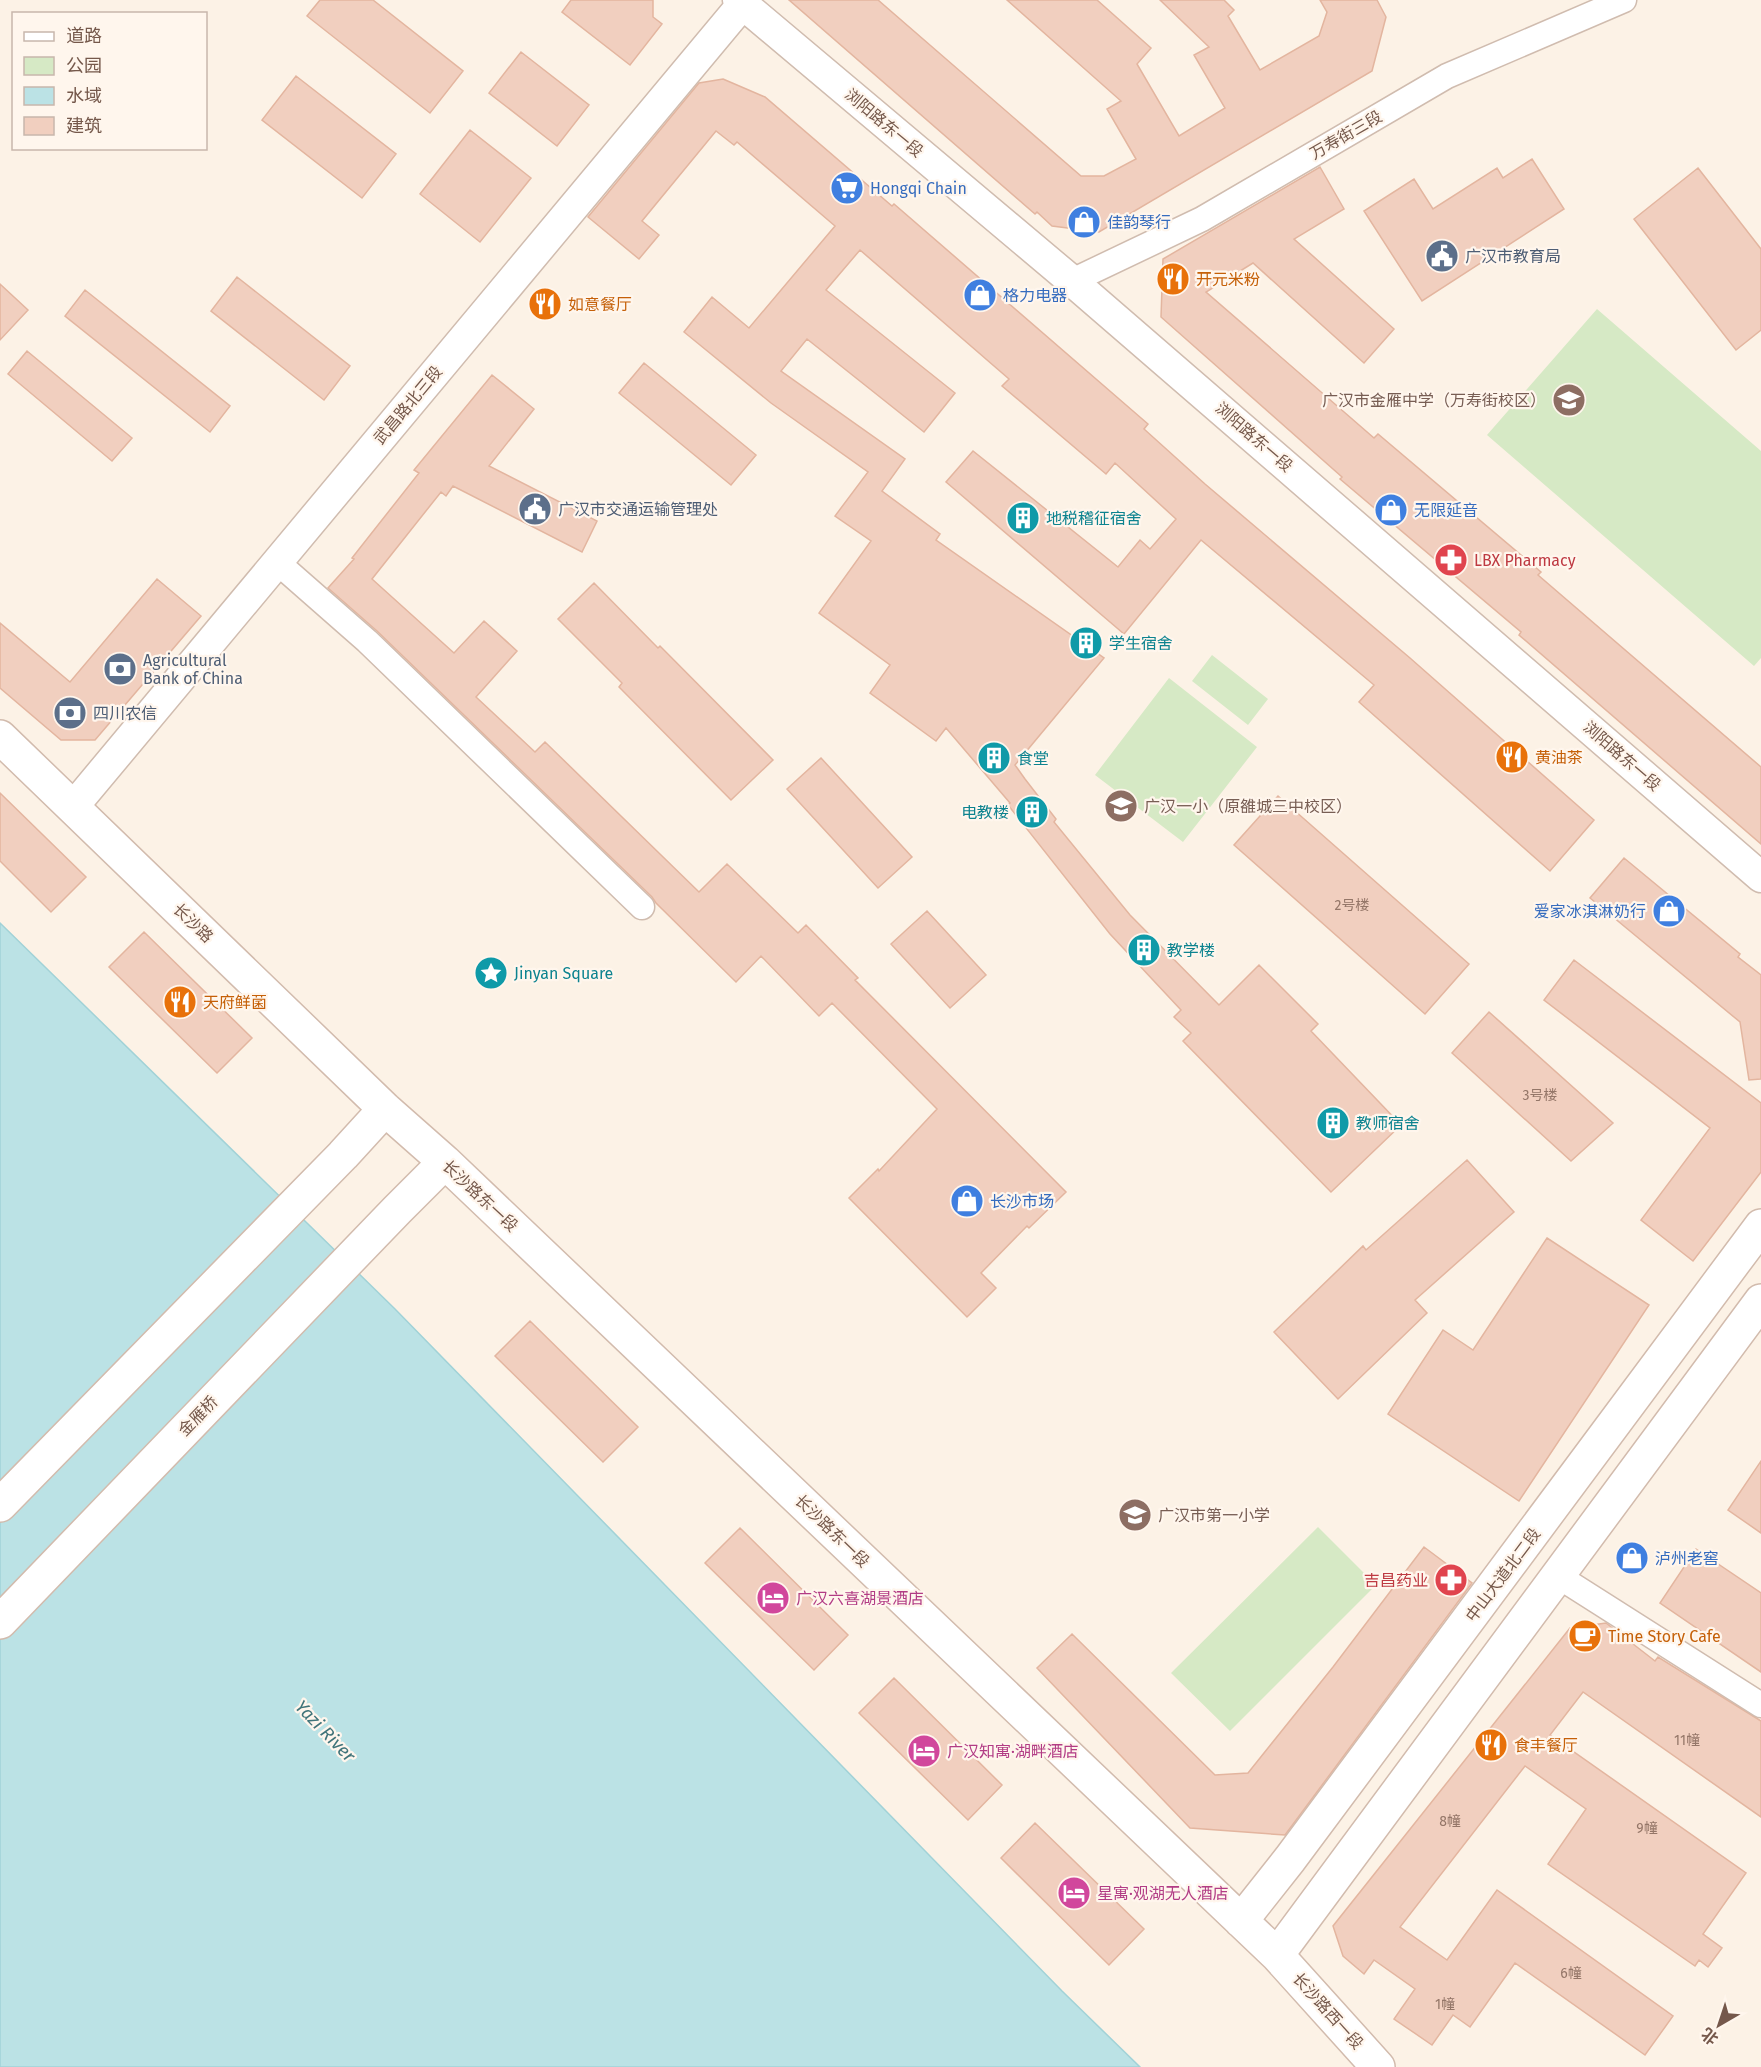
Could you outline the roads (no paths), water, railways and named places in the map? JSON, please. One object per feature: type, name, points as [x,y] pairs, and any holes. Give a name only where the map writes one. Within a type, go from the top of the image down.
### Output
[{"type":"main road","name":"长沙路","points":[[0,737],[385,1109]]},
{"type":"main road","points":[[0,1505],[343,1155],[385,1109]]},
{"type":"main road","name":"长沙路东一段","points":[[385,1109],[445,1162],[1277,1955]]},
{"type":"main road","name":"金雁桥","points":[[0,1622],[445,1162]]},
{"type":"main road","name":"中山大道北二段","points":[[1241,1921],[1311,1831],[1761,1226]]},
{"type":"main road","points":[[1277,1955],[1761,1301]]},
{"type":"main road","name":"长沙路西一段","points":[[1277,1955],[1378,2067]]},
{"type":"street","name":"万寿街三段","points":[[1072,281],[1202,219],[1447,76],[1624,0]]},
{"type":"street","name":"浏阳路东一段","points":[[742,1],[1072,281],[1761,877]]},
{"type":"street","name":"武昌路北三段","points":[[73,807],[742,1]]},
{"type":"street","points":[[277,562],[367,641],[642,907]]},
{"type":"street","points":[[1558,1576],[1761,1705]]},
{"type":"water","name":"Yazi River","points":[[0,923],[395,1309],[1062,1991],[1140,2067],[0,2067]]},
{"type":"place","name":"Hongqi Chain","points":[[847,188]]},
{"type":"place","name":"佳韵琴行","points":[[1084,222]]},
{"type":"place","name":"广汉市教育局","points":[[1442,256]]},
{"type":"place","name":"开元米粉","points":[[1173,279]]},
{"type":"place","name":"格力电器","points":[[980,295]]},
{"type":"place","name":"如意餐厅","points":[[545,304]]},
{"type":"place","name":"广汉市金雁中学（万寿街校区）","points":[[1569,400]]},
{"type":"place","name":"广汉市交通运输管理处","points":[[535,509]]},
{"type":"place","name":"无限延音","points":[[1391,510]]},
{"type":"place","name":"地税稽征宿舍","points":[[1023,518]]},
{"type":"place","name":"LBX Pharmacy","points":[[1451,560]]},
{"type":"place","name":"学生宿舍","points":[[1086,643]]},
{"type":"place","name":"Agricultural Bank of China","points":[[120,669]]},
{"type":"place","name":"四川农信","points":[[70,713]]},
{"type":"place","name":"黄油茶","points":[[1512,757]]},
{"type":"place","name":"食堂","points":[[994,758]]},
{"type":"place","name":"广汉一小（原雒城三中校区）","points":[[1121,806]]},
{"type":"place","name":"电教楼","points":[[1032,812]]},
{"type":"place","name":"爱家冰淇淋奶行","points":[[1669,911]]},
{"type":"place","name":"教学楼","points":[[1144,950]]},
{"type":"place","name":"Jinyan Square","points":[[491,973]]},
{"type":"place","name":"天府鲜菌","points":[[180,1002]]},
{"type":"place","name":"教师宿舍","points":[[1333,1123]]},
{"type":"place","name":"长沙市场","points":[[967,1201]]},
{"type":"place","name":"广汉市第一小学","points":[[1135,1515]]},
{"type":"place","name":"泸州老窖","points":[[1632,1558]]},
{"type":"place","name":"吉昌药业","points":[[1451,1580]]},
{"type":"place","name":"广汉六喜湖景酒店","points":[[773,1598]]},
{"type":"place","name":"Time Story Cafe","points":[[1585,1636]]},
{"type":"place","name":"食丰餐厅","points":[[1491,1745]]},
{"type":"place","name":"广汉知寓·湖畔酒店","points":[[924,1751]]},
{"type":"place","name":"星寓·观湖无人酒店","points":[[1074,1893]]}]
